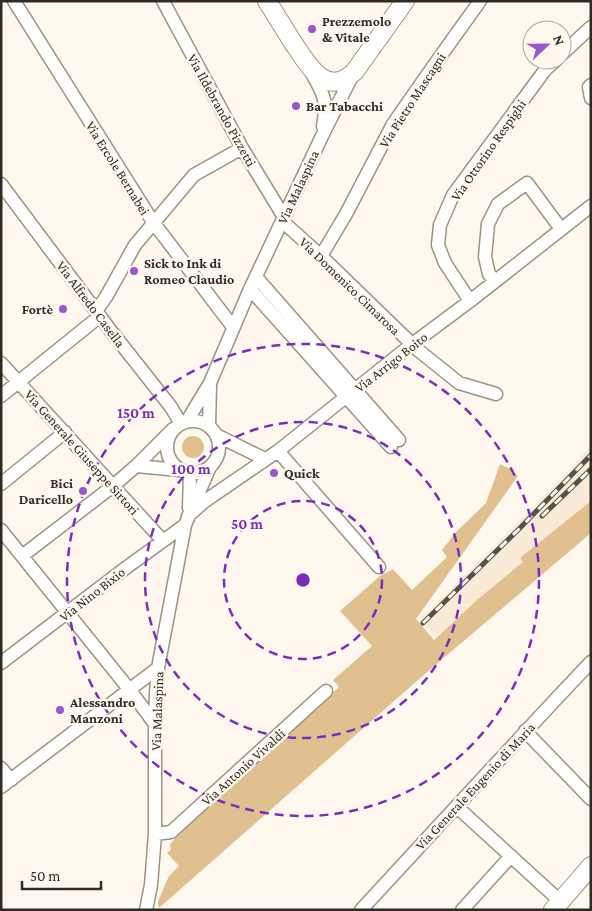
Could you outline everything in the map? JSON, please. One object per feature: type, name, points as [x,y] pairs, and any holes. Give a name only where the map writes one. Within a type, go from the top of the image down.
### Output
[{"type":"street","name":"Via Ercole Bernabei","points":[[14,1],[153,222],[233,327]]},
{"type":"street","name":"Via Ildebrando Pizzetti","points":[[163,1],[242,148],[283,219]]},
{"type":"street","points":[[267,1],[308,65],[323,94],[326,112],[322,136]]},
{"type":"street","name":"Via Malaspina","points":[[210,383],[250,289],[322,136],[355,71],[405,1]]},
{"type":"street","name":"Via Pietro Mascagni","points":[[321,256],[346,214],[393,124],[480,1]]},
{"type":"street","points":[[572,45],[591,27]]},
{"type":"street","points":[[308,65],[319,77],[332,82],[345,80],[355,71]]},
{"type":"street","name":"Via Ottorino Respighi","points":[[470,301],[445,263],[438,245],[440,225],[453,196],[545,70]]},
{"type":"street","points":[[591,86],[589,87],[591,98]]},
{"type":"street","points":[[1,396],[98,314],[135,245],[194,175],[242,148]]},
{"type":"street","points":[[495,281],[489,274],[485,257],[488,224],[498,204],[527,183],[561,229]]},
{"type":"street","name":"Via Alfredo Casella","points":[[1,184],[98,314],[171,407],[180,425]]},
{"type":"street","name":"Via Arrigo Boito","points":[[186,520],[205,501],[278,451],[591,206]]},
{"type":"street","name":"Via Domenico Cimarosa","points":[[283,219],[411,345],[459,383],[496,394]]},
{"type":"street","points":[[256,277],[351,394],[395,444]]},
{"type":"street","points":[[250,289],[351,394]]},
{"type":"street","name":"Via Generale Giuseppe Sirtori","points":[[1,363],[163,541]]},
{"type":"street","points":[[186,520],[184,472],[172,462],[168,451],[168,440],[210,383]]},
{"type":"street","points":[[136,466],[198,474],[209,469],[215,463],[219,445],[213,431],[210,383]]},
{"type":"street","points":[[22,556],[113,486],[180,425],[199,421],[265,460]]},
{"type":"street","points":[[1,484],[65,432]]},
{"type":"street","points":[[278,451],[378,567]]},
{"type":"street","points":[[186,520],[209,469]]},
{"type":"street","name":"Via Malaspina","points":[[146,910],[151,885],[154,834],[155,724],[158,668],[186,520]]},
{"type":"street","name":"Via Nino Bixio","points":[[1,663],[163,541],[186,520]]},
{"type":"street","points":[[1,530],[155,724]]},
{"type":"street","name":"Via Generale Eugenio di Maria","points":[[360,910],[591,662]]},
{"type":"street","points":[[1,768],[6,783],[158,668]]},
{"type":"street","name":"Via Antonio Vivaldi","points":[[154,834],[171,832],[326,690]]},
{"type":"street","points":[[525,731],[591,799]]},
{"type":"street","points":[[456,807],[511,856],[556,906],[591,866]]},
{"type":"street","points":[[462,910],[511,856]]},
{"type":"shaded area","points":[[193,436],[203,443],[204,447],[197,457],[193,458],[183,451],[182,447],[189,437]]},
{"type":"shaded area","points":[[591,446],[591,501],[521,558],[523,562],[436,637],[419,619],[546,494]]},
{"type":"shaded area","points":[[500,464],[512,470],[518,476],[416,619],[434,640],[478,599],[523,562],[520,558],[591,501],[591,533],[426,673],[159,908],[158,901],[169,876],[179,866],[167,853],[171,849],[171,843],[186,826],[339,687],[333,680],[372,646],[340,611],[380,576],[393,569],[412,590],[447,557],[442,550],[456,532],[486,503]]},
{"type":"railway","points":[[423,623],[591,455]]},
{"type":"railway","points":[[542,516],[591,469]]},
{"type":"place","name":"Prezzemolo & Vitale","points":[[312,29]]},
{"type":"place","name":"Bar Tabacchi","points":[[296,106]]},
{"type":"place","name":"Sick to Ink di Romeo Claudio","points":[[134,271]]},
{"type":"place","name":"Fortè","points":[[63,309]]},
{"type":"place","name":"Quick","points":[[274,473]]},
{"type":"place","name":"Bici Daricello","points":[[83,491]]},
{"type":"place","name":"Alessandro Manzoni","points":[[60,710]]}]
